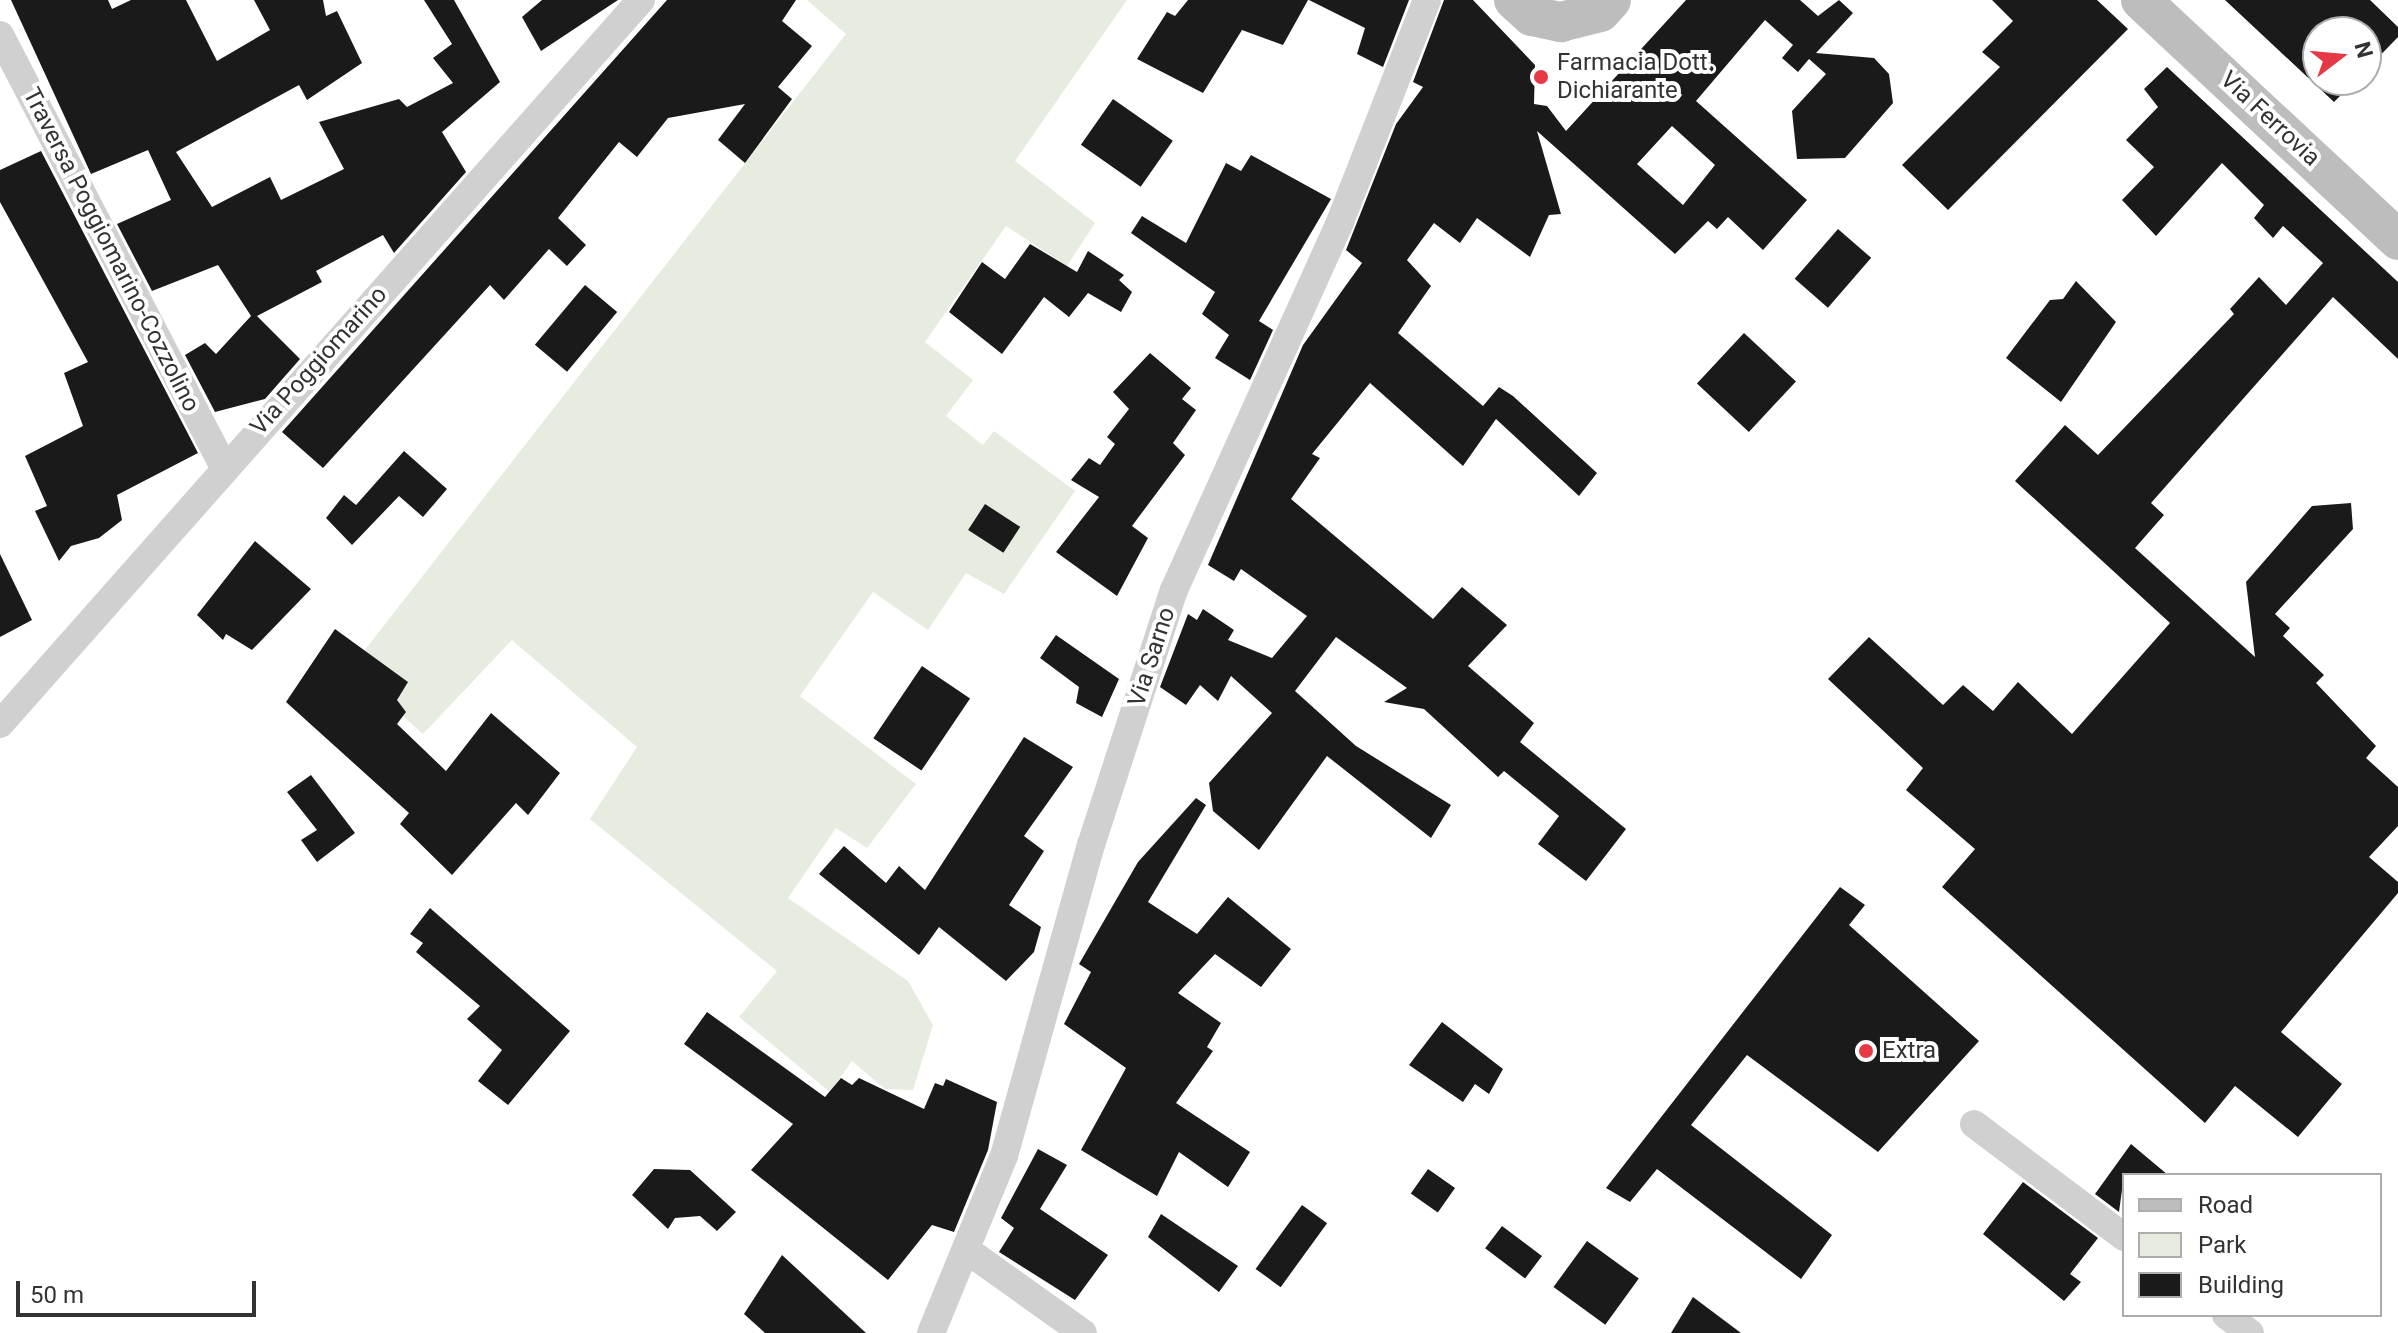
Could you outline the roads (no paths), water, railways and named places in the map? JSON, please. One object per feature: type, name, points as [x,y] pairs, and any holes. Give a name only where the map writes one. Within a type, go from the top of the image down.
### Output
[{"type":"main road","points":[[1514,0],[1532,16],[1561,22],[1600,12],[1611,0]]},
{"type":"main road","name":"Via Ferrovia","points":[[2141,0],[2398,240]]},
{"type":"street","name":"Via Poggiomarino","points":[[0,724],[223,465],[641,0]]},
{"type":"street","name":"Via Sarno","points":[[931,1333],[968,1251],[1013,1128],[1091,845],[1174,590],[1340,222],[1427,0]]},
{"type":"street","name":"Traversa Poggiomarino-Cozzolino","points":[[0,35],[223,465]]},
{"type":"street","points":[[1974,1124],[2122,1235]]},
{"type":"street","points":[[968,1251],[1083,1333]]},
{"type":"street","points":[[2229,1317],[2250,1333]]},
{"type":"place","name":"Farmacia Dott. Dichiarante","points":[[1541,77]]},
{"type":"place","name":"Extra","points":[[1866,1051]]}]
